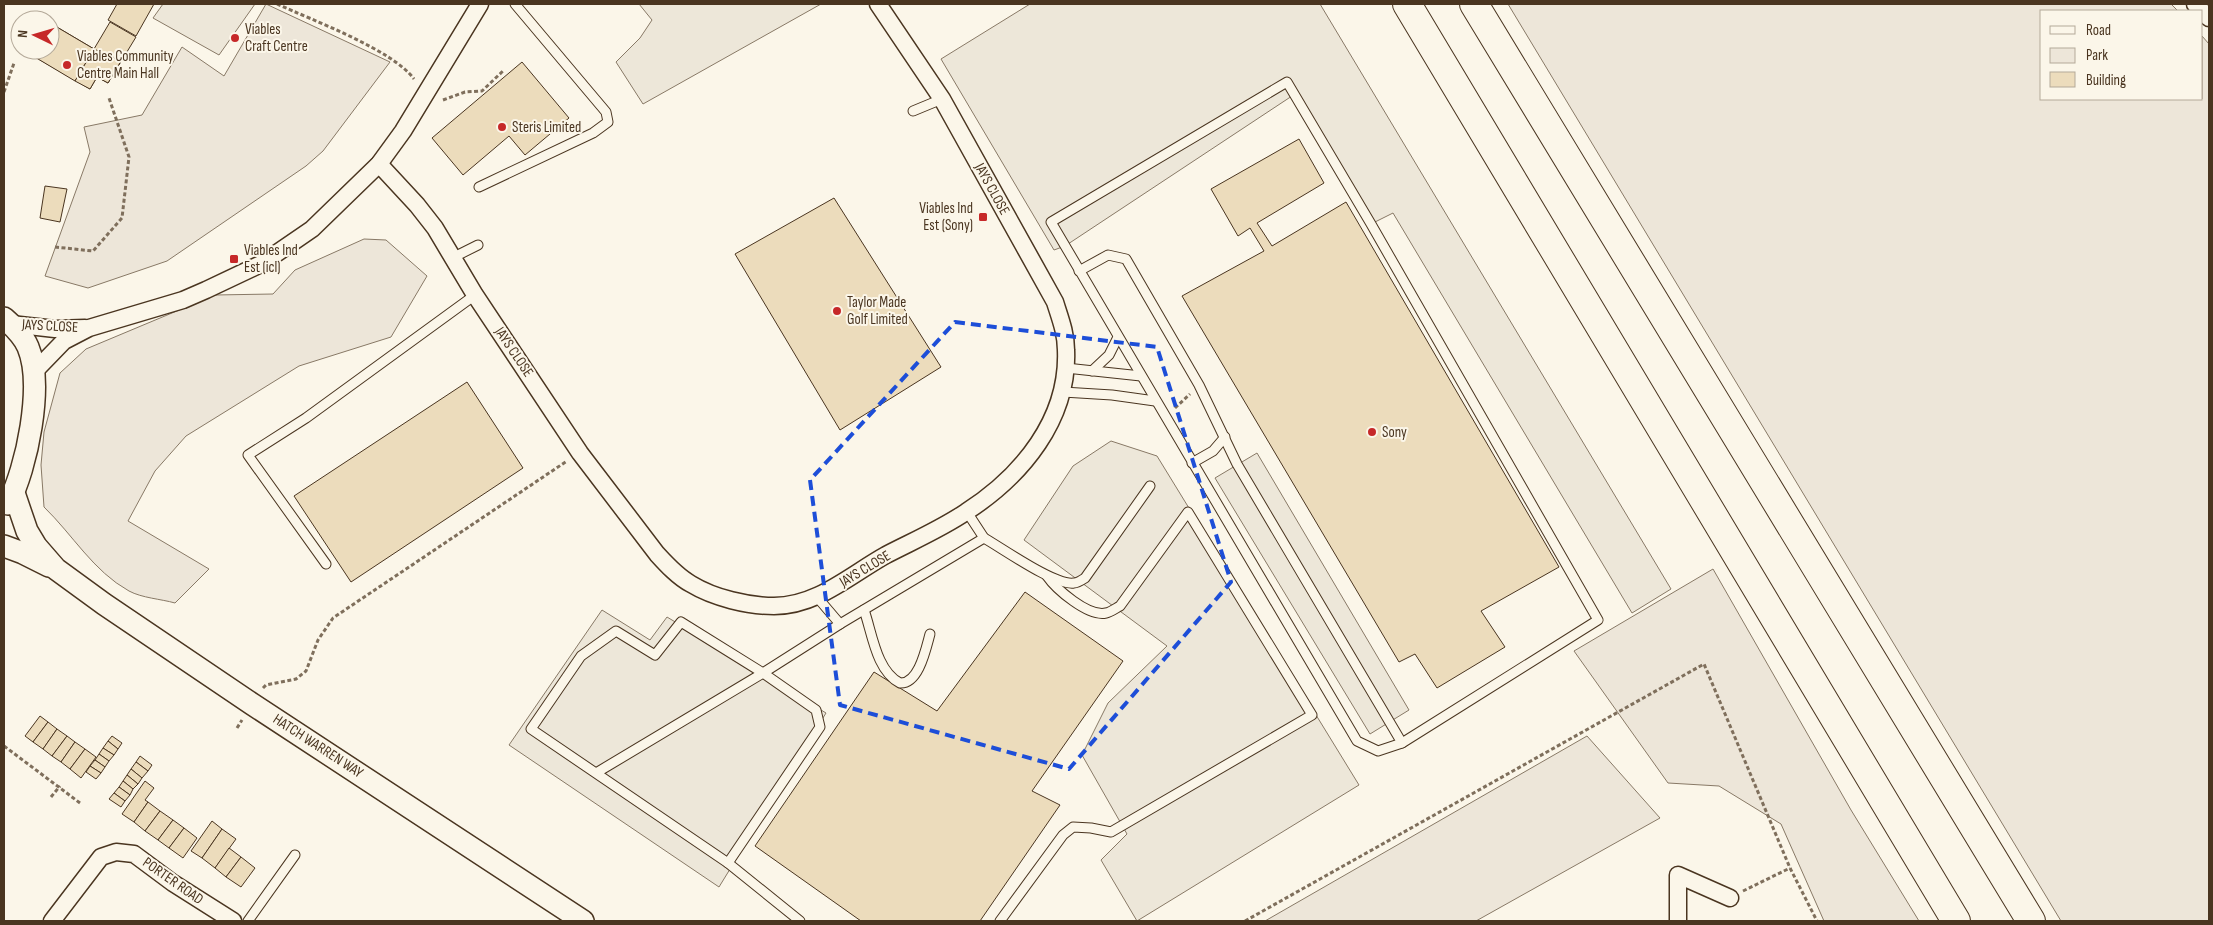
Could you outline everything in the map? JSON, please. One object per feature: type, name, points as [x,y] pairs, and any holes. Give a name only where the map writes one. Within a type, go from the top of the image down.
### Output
[{"type":"highway","points":[[1407,4],[1956,921]]},
{"type":"highway","points":[[1474,4],[2031,921]]},
{"type":"street","name":"JAYS CLOSE","points":[[33,373],[64,341],[89,328],[182,300],[261,264],[312,229],[379,164],[403,131],[480,4]]},
{"type":"street","name":"JAYS CLOSE","points":[[379,164],[435,228],[475,295],[580,453],[657,554],[671,569],[691,584],[717,595],[758,605],[775,606],[817,597],[885,556],[967,512],[1021,467],[1052,420],[1063,392],[1066,368],[1063,328],[1055,302],[942,99],[878,4]]},
{"type":"street","name":"JAYS CLOSE","points":[[7,321],[55,329],[89,328]]},
{"type":"street","points":[[7,321],[28,348],[33,373],[30,427],[24,464],[9,501]]},
{"type":"street","name":"HATCH WARREN WAY","points":[[9,501],[36,546],[56,568],[104,604],[252,704],[583,921]]},
{"type":"street","name":"HATCH WARREN WAY","points":[[4,546],[23,552],[56,568]]},
{"type":"street","name":"PORTER ROAD","points":[[52,921],[101,857],[116,852],[134,854],[173,883],[233,921]]},
{"type":"street","points":[[1678,921],[1678,875],[1730,898]]},
{"type":"lane","points":[[479,187],[593,133],[608,122],[606,112],[515,4]]},
{"type":"lane","points":[[1287,82],[1598,620],[1402,743],[1378,751],[1358,741],[1079,271],[1050,222],[1287,82]]},
{"type":"lane","points":[[913,111],[942,99]]},
{"type":"lane","points":[[452,258],[478,245]]},
{"type":"lane","points":[[1079,271],[1108,256],[1126,259],[1199,385],[1237,464],[1402,743]]},
{"type":"lane","points":[[326,564],[248,455],[306,418],[475,295]]},
{"type":"lane","points":[[1092,371],[1109,355],[1118,337]]},
{"type":"lane","points":[[1066,368],[1141,376]]},
{"type":"lane","points":[[1063,392],[1112,395],[1155,401]]},
{"type":"lane","points":[[1192,463],[1213,450],[1225,438]]},
{"type":"lane","points":[[967,512],[984,538],[1047,576],[1075,584],[1084,578],[1150,486]]},
{"type":"lane","points":[[1000,921],[1063,835],[1073,827],[1111,832],[1312,715],[1188,512],[1120,606],[1107,613],[1099,614],[1087,610],[1055,588],[1047,576]]},
{"type":"lane","points":[[596,773],[984,538]]},
{"type":"lane","points":[[817,597],[840,624]]},
{"type":"lane","points":[[864,610],[880,661],[895,680],[900,683],[909,680],[916,672],[930,634]]},
{"type":"lane","points":[[728,863],[820,727],[816,710],[763,673],[681,622],[655,655],[616,631],[581,656],[531,729],[728,863],[800,921]]},
{"type":"lane","points":[[248,921],[295,855]]},
{"type":"path","points":[[277,4],[371,47],[408,71]]},
{"type":"path","points":[[4,92],[14,63]]},
{"type":"path","points":[[438,102],[465,92],[482,91],[504,70]]},
{"type":"path","points":[[55,247],[93,251],[122,218],[128,157],[109,98]]},
{"type":"path","points":[[1166,417],[1199,385]]},
{"type":"path","points":[[260,691],[266,685],[296,679],[306,671],[318,640],[333,618],[569,460]]},
{"type":"path","points":[[1245,921],[1704,664],[1790,868],[1818,921]]},
{"type":"path","points":[[4,746],[60,786],[80,803]]},
{"type":"path","points":[[51,797],[60,786]]},
{"type":"path","points":[[1730,898],[1790,868]]},
{"type":"highlighted area","points":[[955,322],[1157,347],[1231,582],[1069,769],[840,705],[810,480]]},
{"type":"green space","points":[[266,4],[390,62],[323,151],[306,166],[167,261],[88,288],[45,276],[90,152],[84,127],[142,115],[182,47],[224,76]]},
{"type":"green space","points":[[1508,4],[2171,4],[2177,10],[2040,10],[2040,100],[2203,100],[2203,37],[2209,44],[2209,921],[2061,921]]},
{"type":"green space","points":[[364,239],[386,240],[427,276],[391,337],[299,366],[186,436],[155,471],[128,521],[209,569],[175,603],[134,593],[116,583],[94,563],[44,507],[41,465],[44,432],[60,373],[86,349],[215,295],[273,294],[295,270]]},
{"type":"green space","points":[[1713,569],[1851,810],[1919,921],[1824,921],[1781,824],[1719,786],[1668,783],[1574,651]]},
{"type":"green space","points":[[1587,736],[1660,818],[1476,921],[1265,921]]},
{"type":"shaded area","points":[[163,4],[255,4],[219,55],[153,18]]},
{"type":"shaded area","points":[[639,4],[821,4],[643,104],[616,62],[640,38],[652,20]]},
{"type":"shaded area","points":[[1030,4],[1320,4],[1671,589],[1632,613],[1393,213],[1371,224],[1295,94],[1065,246],[1054,250],[941,59]]},
{"type":"shaded area","points":[[1111,441],[1157,456],[1359,785],[1137,921],[1101,860],[1127,834],[1082,755],[1108,703],[1167,646],[1024,540],[1073,466]]},
{"type":"shaded area","points":[[1257,453],[1409,710],[1370,734],[1215,478]]},
{"type":"shaded area","points":[[602,610],[650,640],[667,617],[826,713],[719,887],[509,745]]},
{"type":"building","points":[[117,4],[154,4],[136,36],[108,20]]},
{"type":"building","points":[[110,22],[136,37],[108,83],[97,77],[90,89],[40,60],[60,60],[60,29],[94,49]]},
{"type":"building","name":"Viables Community Centre Main Hall","points":[[60,29],[94,49],[75,81],[40,60],[60,60]]},
{"type":"building","points":[[94,49],[121,61],[108,83],[97,77],[90,89],[75,81]]},
{"type":"building","name":"Steris Limited","points":[[522,62],[569,118],[525,155],[509,136],[463,175],[432,138]]},
{"type":"building","name":"Sony","points":[[1299,139],[1324,183],[1257,223],[1272,246],[1346,202],[1559,567],[1481,611],[1505,647],[1437,688],[1415,654],[1399,662],[1182,296],[1264,251],[1250,228],[1238,236],[1211,189]]},
{"type":"building","points":[[45,186],[67,189],[60,222],[40,218]]},
{"type":"building","name":"Taylor Made Golf Limited","points":[[834,198],[941,367],[840,430],[735,254]]},
{"type":"building","points":[[467,382],[523,468],[351,582],[294,496]]},
{"type":"building","points":[[1025,592],[1123,661],[1032,791],[1060,805],[980,921],[861,921],[755,846],[874,672],[937,711]]},
{"type":"building","points":[[40,716],[48,722],[33,742],[25,736]]},
{"type":"building","points":[[48,722],[57,729],[43,749],[33,742]]},
{"type":"building","points":[[57,729],[67,736],[52,756],[43,749]]},
{"type":"building","points":[[67,736],[75,742],[61,762],[52,756]]},
{"type":"building","points":[[112,736],[122,743],[118,749],[108,741]]},
{"type":"building","points":[[108,741],[118,749],[114,755],[103,748]]},
{"type":"building","points":[[75,742],[85,749],[70,769],[61,762]]},
{"type":"building","points":[[103,748],[114,755],[109,761],[99,754]]},
{"type":"building","points":[[85,749],[96,757],[81,778],[70,769]]},
{"type":"building","points":[[99,754],[109,761],[105,767],[95,760]]},
{"type":"building","points":[[140,756],[152,765],[148,771],[136,762]]},
{"type":"building","points":[[95,760],[105,767],[101,773],[90,766]]},
{"type":"building","points":[[136,762],[148,771],[142,778],[131,769]]},
{"type":"building","points":[[90,766],[101,773],[96,779],[86,772]]},
{"type":"building","points":[[131,769],[142,778],[138,784],[127,775]]},
{"type":"building","points":[[127,775],[138,784],[133,789],[123,781]]},
{"type":"building","points":[[123,781],[133,789],[130,795],[119,787]]},
{"type":"building","points":[[145,781],[154,788],[145,800],[148,802],[134,822],[122,814]]},
{"type":"building","points":[[119,787],[130,795],[125,801],[114,793]]},
{"type":"building","points":[[114,793],[125,801],[121,807],[109,799]]},
{"type":"building","points":[[148,802],[160,811],[145,831],[134,822]]},
{"type":"building","points":[[160,811],[173,820],[158,840],[145,831]]},
{"type":"building","points":[[173,820],[184,828],[169,848],[158,840]]},
{"type":"building","points":[[212,821],[222,829],[202,858],[191,851]]},
{"type":"building","points":[[184,828],[197,838],[183,858],[169,848]]},
{"type":"building","points":[[222,829],[236,839],[215,868],[202,858]]},
{"type":"building","points":[[229,848],[241,857],[226,877],[215,868]]},
{"type":"building","points":[[241,857],[255,868],[241,887],[226,877]]},
{"type":"place","name":"Viables Craft Centre","points":[[235,38]]},
{"type":"place","name":"Viables Community Centre Main Hall","points":[[67,65]]},
{"type":"place","name":"Steris Limited","points":[[502,127]]},
{"type":"place","name":"Viables Ind Est (Sony)","points":[[983,217]]},
{"type":"place","name":"Viables Ind Est (icl)","points":[[234,259]]},
{"type":"place","name":"Taylor Made Golf Limited","points":[[837,311]]},
{"type":"place","name":"Sony","points":[[1372,432]]}]
